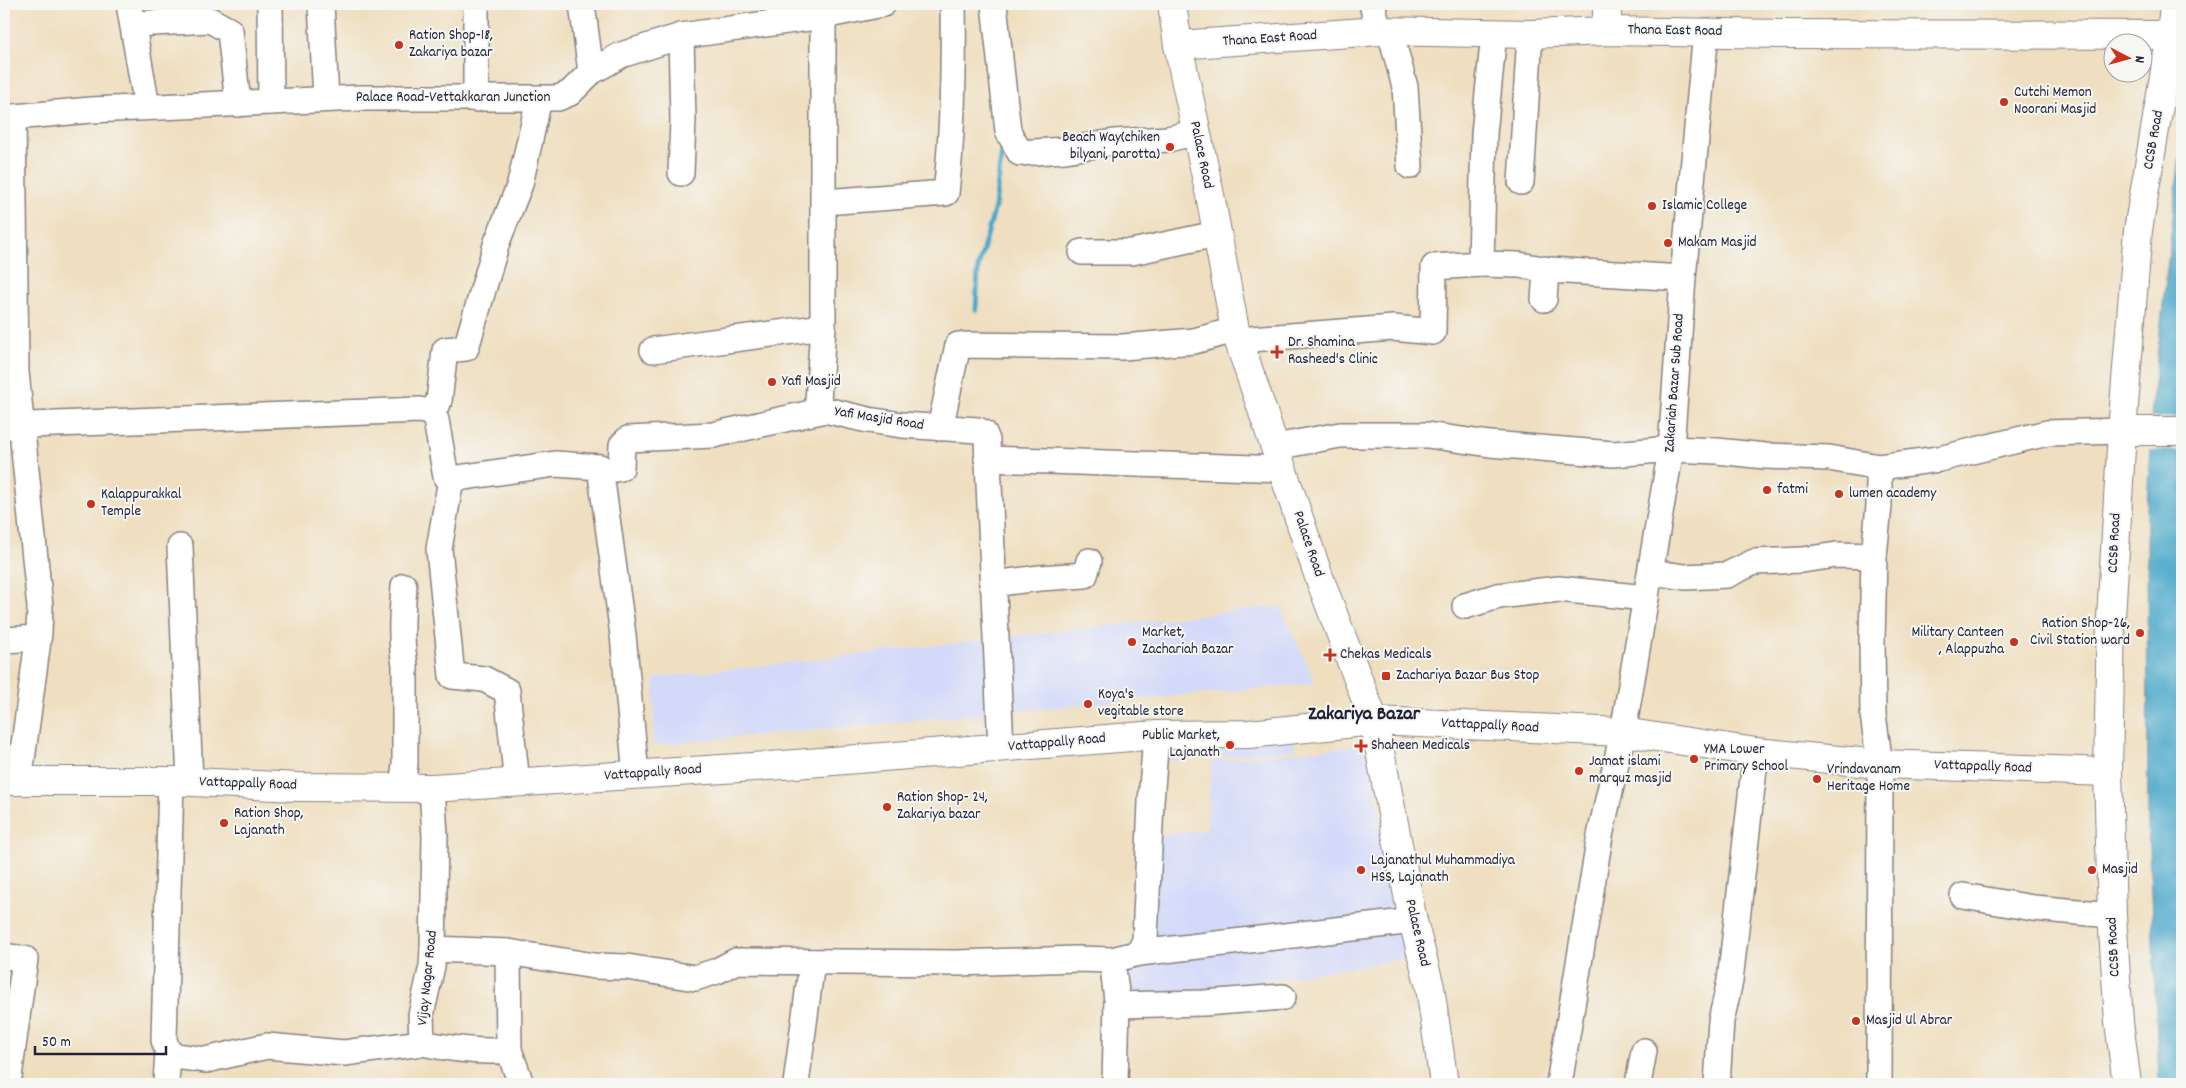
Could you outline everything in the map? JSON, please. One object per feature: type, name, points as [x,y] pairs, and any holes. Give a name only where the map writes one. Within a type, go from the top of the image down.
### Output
[{"type":"main road","name":"Palace Road","points":[[1172,4],[1178,45],[1237,335],[1320,577],[1374,720],[1413,922],[1430,987],[1444,1084]]},
{"type":"main road","points":[[1606,4],[1607,30]]},
{"type":"main road","name":"CCSB Road","points":[[2127,1084],[2119,1022],[2112,915],[2108,772],[2111,618],[2133,431],[2138,230],[2171,35],[2174,4]]},
{"type":"main road","name":"Thana East Road","points":[[1178,45],[1384,31],[1530,34],[1607,30],[1785,34],[2171,35]]},
{"type":"main road","points":[[2133,431],[2182,431]]},
{"type":"main road","name":"Vattappally Road","points":[[12,782],[181,782],[298,787],[432,788],[636,775],[1156,735],[1250,734],[1374,720],[1624,732],[1756,752],[1880,764],[2108,772]]},
{"type":"street","points":[[270,4],[271,102]]},
{"type":"street","points":[[321,4],[326,100]]},
{"type":"street","points":[[476,4],[476,99]]},
{"type":"street","points":[[582,4],[591,72]]},
{"type":"street","name":"Palace Road-Vettakkaran Junction","points":[[9,117],[91,110],[360,98],[558,98],[570,94],[591,72],[621,55],[681,36],[823,16],[883,4]]},
{"type":"street","points":[[824,202],[946,193],[954,72],[953,4]]},
{"type":"street","points":[[994,4],[1008,131],[1020,153],[1065,150],[1114,142],[1168,139],[1196,132]]},
{"type":"street","points":[[1372,4],[1404,87],[1410,166]]},
{"type":"street","points":[[147,107],[131,14],[210,20],[230,31],[238,104]]},
{"type":"street","name":"Yafi Masjid Road","points":[[823,16],[824,202],[822,327],[818,401],[825,410],[868,420],[978,430],[984,433],[987,459],[1001,747]]},
{"type":"street","name":"Zakariah Bazar Sub Road","points":[[1559,1084],[1600,836],[1624,732],[1671,449],[1683,278],[1706,31]]},
{"type":"street","points":[[1481,264],[1484,134],[1494,33]]},
{"type":"street","points":[[1521,182],[1530,34]]},
{"type":"street","points":[[681,36],[683,120],[681,173]]},
{"type":"street","points":[[431,413],[439,401],[445,350],[466,348],[498,242],[520,184],[539,99]]},
{"type":"street","points":[[9,117],[12,426],[25,477],[40,607],[38,638],[12,782]]},
{"type":"street","points":[[1082,252],[1132,252],[1216,234]]},
{"type":"street","points":[[940,428],[958,345],[1123,347],[1237,335],[1393,328],[1433,332],[1434,267],[1481,264],[1519,265],[1550,270],[1683,278]]},
{"type":"street","points":[[1544,299],[1546,273],[1550,270]]},
{"type":"street","points":[[653,350],[822,327]]},
{"type":"street","points":[[12,426],[420,410],[431,413],[436,420],[446,477],[451,479],[555,464],[600,467],[623,635],[636,775]]},
{"type":"street","points":[[602,471],[621,468],[622,445],[628,438],[713,435],[825,410]]},
{"type":"street","points":[[987,459],[1278,458],[1340,435],[1427,435],[1490,444],[1613,454],[1671,449],[1765,456],[1829,458],[1879,466],[1939,459],[2048,433],[2133,431]]},
{"type":"street","points":[[1879,466],[1874,556],[1873,715],[1880,764],[1879,1084]]},
{"type":"street","points":[[451,479],[439,548],[452,676],[484,679],[507,691],[516,783]]},
{"type":"street","points":[[166,1084],[168,1052],[164,1040],[181,782],[180,547]]},
{"type":"street","points":[[1650,572],[1685,577],[1714,576],[1727,575],[1754,562],[1837,556],[1874,556]]},
{"type":"street","points":[[992,584],[1085,575],[1089,561]]},
{"type":"street","points":[[402,788],[405,764],[405,665],[402,651],[404,586]]},
{"type":"street","points":[[1465,606],[1498,596],[1559,589],[1646,598]]},
{"type":"street","points":[[4,640],[38,638]]},
{"type":"street","points":[[1139,953],[1145,940],[1156,735]]},
{"type":"street","points":[[1717,1084],[1721,1022],[1730,982],[1756,752]]},
{"type":"street","name":"Vijay Nagar Road","points":[[432,788],[435,836],[433,949],[432,966],[421,1015],[422,1044],[458,1050],[491,1052],[510,1050]]},
{"type":"street","points":[[1963,896],[2034,908],[2112,915]]},
{"type":"street","points":[[433,949],[508,952],[594,966],[627,967],[695,978],[717,971],[736,961],[957,963],[1076,959],[1112,960],[1139,953],[1413,922]]},
{"type":"street","points":[[508,952],[510,1050],[521,1084]]},
{"type":"street","points":[[4,956],[25,959],[8,1084]]},
{"type":"street","points":[[1112,960],[1117,1005],[1115,1084]]},
{"type":"street","points":[[796,1084],[812,962]]},
{"type":"street","points":[[1117,1005],[1204,1003],[1283,997]]},
{"type":"street","points":[[168,1052],[175,1056],[206,1060],[267,1046],[344,1053],[422,1044]]},
{"type":"street","points":[[1638,1084],[1644,1051]]},
{"type":"shaded area","name":"Market, Zachariah Bazar","points":[[1279,606],[1316,683],[653,745],[655,678]]},
{"type":"shaded area","name":"Public Market, Lajanath","points":[[1297,736],[1294,750],[1166,761],[1164,740]]},
{"type":"shaded area","points":[[1366,745],[1410,958],[1137,1000],[1128,969],[1151,955],[1155,836],[1207,830],[1212,761]]},
{"type":"water","points":[[2182,136],[2182,1084],[2159,1084],[2148,824],[2147,508],[2152,403]]},
{"type":"pier","points":[[2149,417],[2182,418],[2182,451],[2147,450]]},
{"type":"waterway","points":[[976,310],[978,268],[995,207],[1003,141]]},
{"type":"place","name":"Ration Shop-18, Zakariya bazar","points":[[399,45]]},
{"type":"place","name":"Cutchi Memon Noorani Masjid","points":[[2004,102]]},
{"type":"place","name":"Beach Way(chiken bilyani, parotta)","points":[[1170,147]]},
{"type":"place","name":"Islamic College","points":[[1652,206]]},
{"type":"place","name":"Makam Masjid","points":[[1668,243]]},
{"type":"place","name":"Dr. Shamina Rasheed's Clinic","points":[[1277,352]]},
{"type":"place","name":"Yafi Masjid","points":[[772,382]]},
{"type":"place","name":"fatmi","points":[[1767,490]]},
{"type":"place","name":"lumen academy","points":[[1839,494]]},
{"type":"place","name":"Kalappurakkal Temple","points":[[91,504]]},
{"type":"place","name":"Ration Shop-26, Civil Station ward","points":[[2140,633]]},
{"type":"place","name":"Market, Zachariah Bazar","points":[[1132,642]]},
{"type":"place","name":"Military Canteen , Alappuzha","points":[[2014,642]]},
{"type":"place","name":"Chekas Medicals","points":[[1330,655]]},
{"type":"place","name":"Zachariya Bazar Bus Stop","points":[[1386,676]]},
{"type":"place","name":"Koya's vegitable store","points":[[1088,704]]},
{"type":"place","name":"Public Market, Lajanath","points":[[1230,745]]},
{"type":"place","name":"Shaheen Medicals","points":[[1361,746]]},
{"type":"place","name":"YMA Lower Primary School","points":[[1694,759]]},
{"type":"place","name":"Jamat islami marquz masjid","points":[[1579,771]]},
{"type":"place","name":"Vrindavanam Heritage Home","points":[[1817,779]]},
{"type":"place","name":"Ration Shop- 24, Zakariya bazar","points":[[887,807]]},
{"type":"place","name":"Ration Shop, Lajanath","points":[[224,823]]},
{"type":"place","name":"Lajanathul Muhammadiya HSS, Lajanath","points":[[1361,870]]},
{"type":"place","name":"Masjid","points":[[2092,870]]},
{"type":"place","name":"Masjid Ul Abrar","points":[[1856,1021]]},
{"type":"district","name":"Zakariya Bazar","points":[[1364,715]]}]
